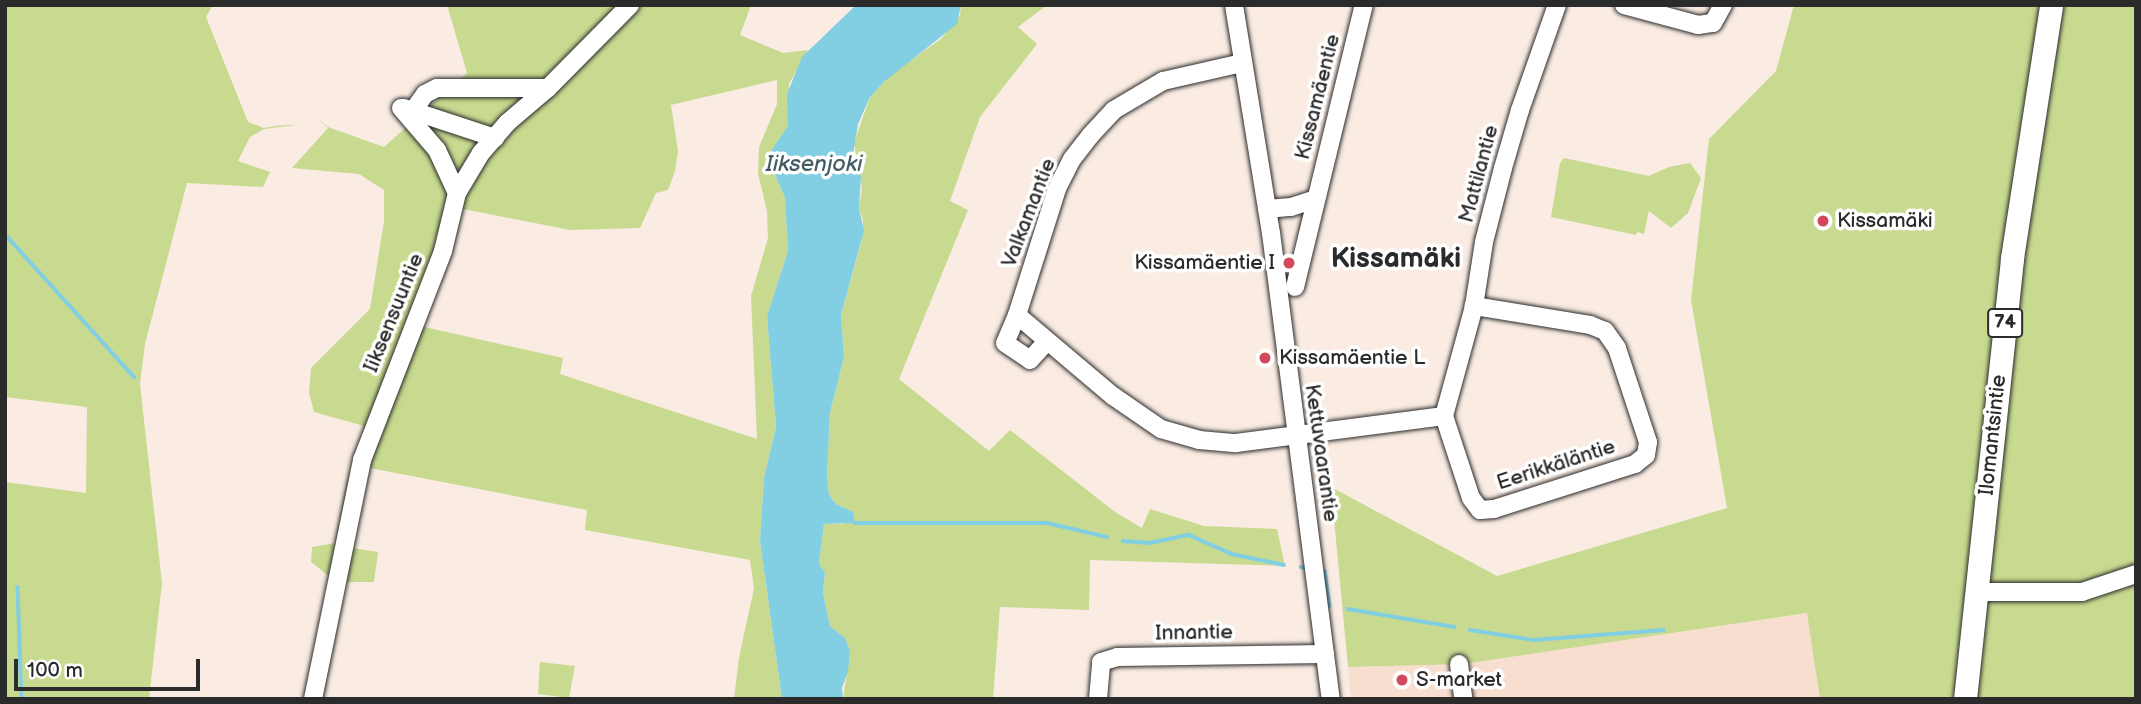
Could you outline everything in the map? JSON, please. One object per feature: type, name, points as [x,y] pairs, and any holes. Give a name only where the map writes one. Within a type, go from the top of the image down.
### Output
[{"type":"main road","name":"Ilomantsintie","points":[[1965,699],[2012,258],[2051,5]]},
{"type":"street","name":"Iiksensuuntie","points":[[313,699],[362,460],[443,251],[457,193],[469,171],[508,123],[548,88],[630,5]]},
{"type":"street","name":"Kettuvaarantie","points":[[1234,5],[1267,209],[1331,699]]},
{"type":"street","name":"Kissamäentie","points":[[1295,287],[1364,5]]},
{"type":"street","name":"Mattilantie","points":[[1444,416],[1474,306],[1484,242],[1503,168],[1520,110],[1557,5]]},
{"type":"street","points":[[1624,5],[1698,25],[1713,23],[1723,5]]},
{"type":"street","name":"Valkamantie","points":[[1046,342],[1030,360],[1005,343],[1017,315],[1057,189],[1072,159],[1114,110],[1163,81],[1242,63]]},
{"type":"street","points":[[413,111],[425,94],[437,88],[548,88]]},
{"type":"street","points":[[457,193],[437,150],[401,107],[495,138]]},
{"type":"street","points":[[1267,209],[1291,207],[1317,199]]},
{"type":"street","name":"Eerikkäläntie","points":[[1444,416],[1471,498],[1480,509],[1494,509],[1635,464],[1646,455],[1648,442],[1617,348],[1605,331],[1590,325],[1474,306]]},
{"type":"street","points":[[1017,315],[1113,396],[1161,429],[1199,440],[1236,443],[1444,416]]},
{"type":"street","points":[[1976,592],[2082,592],[2136,574]]},
{"type":"street","name":"Innantie","points":[[1098,699],[1101,662],[1117,657],[1325,654]]},
{"type":"street","points":[[1459,664],[1463,699]]},
{"type":"shaded area","points":[[1808,613],[1820,699],[1467,699],[1463,664]]},
{"type":"shaded area","points":[[1455,664],[1459,699],[1351,699],[1348,667]]},
{"type":"green space","points":[[5,5],[213,5],[206,17],[248,122],[264,128],[296,125],[264,129],[250,137],[238,161],[270,172],[263,187],[187,183],[145,344],[140,384],[162,583],[149,699],[5,699],[5,482],[86,493],[87,407],[5,397]]},
{"type":"green space","points":[[447,5],[751,5],[740,35],[783,53],[808,50],[789,84],[788,126],[774,172],[785,198],[788,251],[767,316],[776,427],[764,478],[760,541],[782,699],[734,699],[739,658],[754,588],[750,560],[585,530],[587,510],[370,468],[361,491],[352,548],[378,552],[374,582],[346,582],[323,699],[306,699],[330,577],[311,562],[312,547],[335,543],[346,484],[364,426],[314,412],[309,393],[311,368],[370,309],[384,221],[384,190],[359,174],[292,168],[328,128],[314,116],[328,127],[384,147],[467,73]],"holes":[[[777,80],[777,104],[759,147],[758,173],[767,211],[768,238],[751,296],[757,439],[560,374],[563,358],[420,326],[457,234],[463,209],[570,230],[640,228],[656,193],[668,190],[675,171],[678,151],[671,105]]]},
{"type":"green space","points":[[961,5],[1047,5],[1018,27],[1037,44],[980,117],[950,201],[968,210],[899,379],[989,451],[1010,430],[1115,512],[1142,528],[1150,509],[1204,526],[1277,529],[1285,566],[1090,560],[1089,610],[1000,607],[993,699],[843,699],[850,651],[845,638],[830,626],[823,593],[825,573],[819,563],[824,524],[844,524],[845,508],[836,504],[829,495],[827,474],[830,413],[844,357],[841,315],[862,240],[863,220],[859,208],[862,188],[854,143],[870,97],[893,73],[941,39],[960,15]]},
{"type":"green space","points":[[1794,5],[2136,5],[2136,699],[1820,699],[1807,613],[1463,664],[1348,667],[1331,487],[1497,576],[1727,508],[1691,300],[1709,139],[1776,71]]},
{"type":"green space","points":[[1564,158],[1649,176],[1669,167],[1690,163],[1701,178],[1688,213],[1671,228],[1649,211],[1644,234],[1637,232],[1636,235],[1551,217],[1560,163]]},
{"type":"green space","points":[[540,662],[575,666],[569,698],[538,694]]},
{"type":"water","name":"Iiksenjoki","points":[[856,5],[961,5],[957,24],[885,81],[870,97],[858,124],[853,154],[861,177],[859,208],[864,231],[841,315],[844,357],[830,413],[827,474],[829,495],[836,504],[853,512],[855,523],[824,524],[819,563],[825,573],[823,593],[830,626],[845,638],[850,651],[848,671],[842,688],[843,699],[782,699],[760,541],[764,478],[776,427],[767,316],[788,251],[785,198],[774,172],[771,151],[788,126],[787,94],[802,57]]},
{"type":"waterway","points":[[5,234],[134,377]]},
{"type":"waterway","points":[[855,523],[1047,523],[1107,537]]},
{"type":"waterway","points":[[1123,541],[1150,543],[1189,535],[1232,554],[1284,565]]},
{"type":"waterway","points":[[1301,567],[1305,568]]},
{"type":"waterway","points":[[1325,571],[1330,606]]},
{"type":"waterway","points":[[18,587],[22,699]]},
{"type":"waterway","points":[[1348,609],[1454,627]]},
{"type":"waterway","points":[[1470,630],[1534,640],[1664,630]]},
{"type":"place","name":"Kissamäki","points":[[1823,221]]},
{"type":"place","name":"Kissamäentie I","points":[[1289,263]]},
{"type":"place","name":"Kissamäentie L","points":[[1265,358]]},
{"type":"place","name":"S-market","points":[[1402,680]]},
{"type":"district","name":"Kissamäki","points":[[1396,259]]}]
